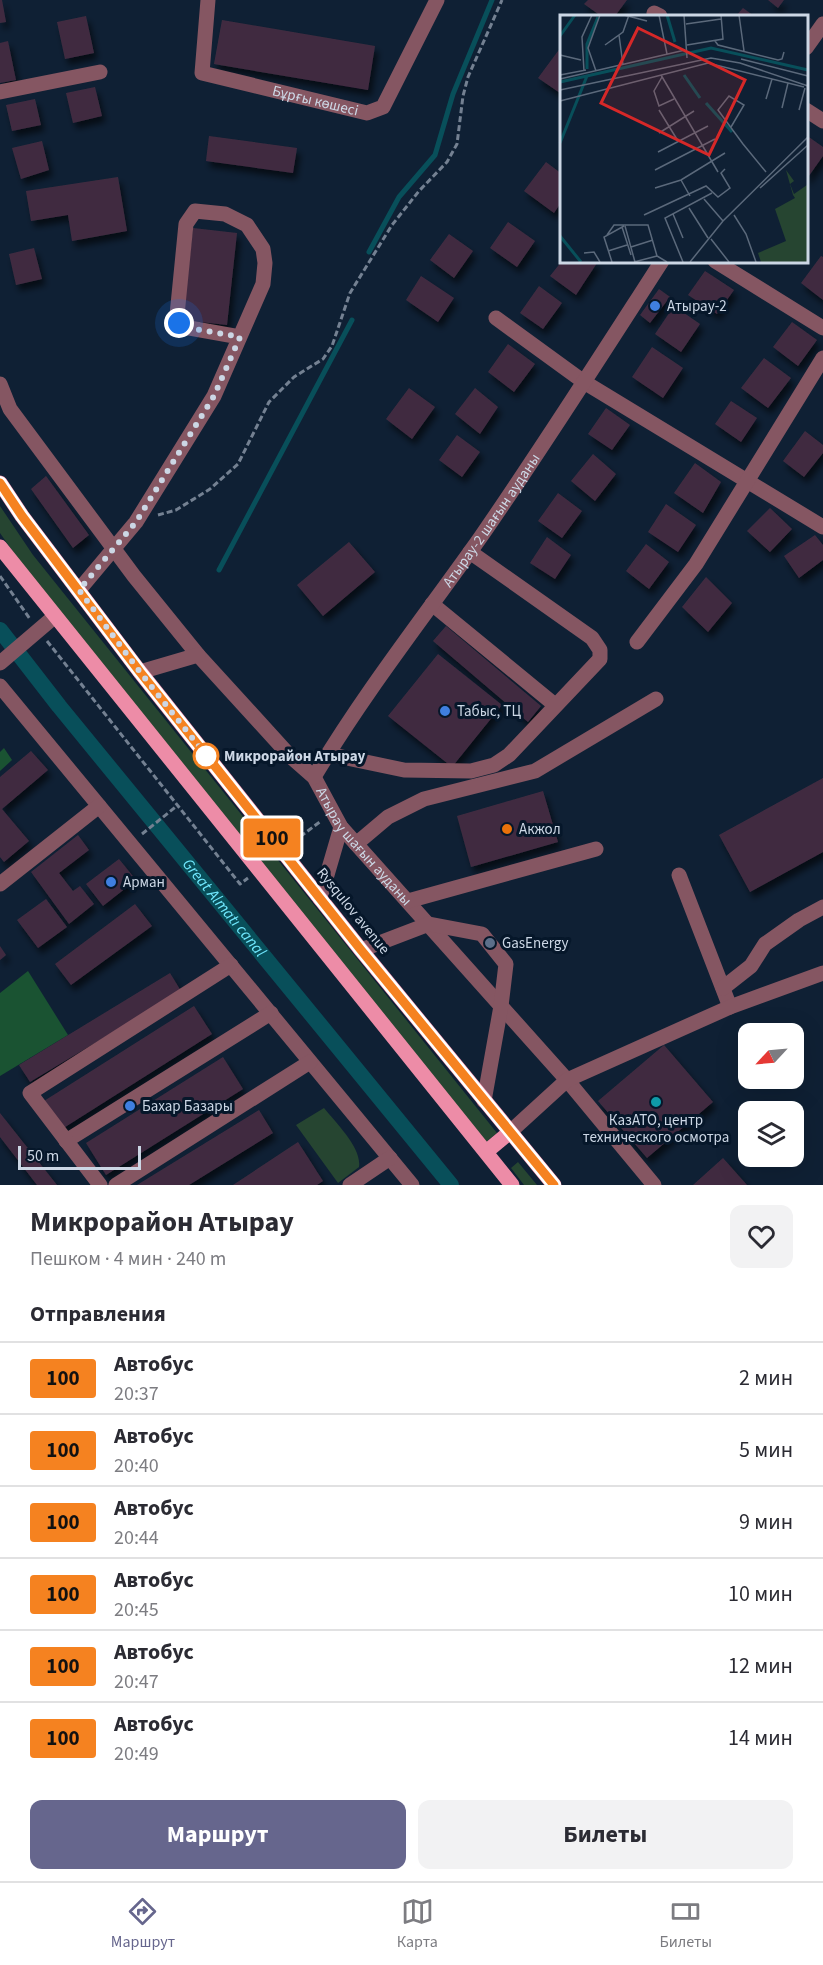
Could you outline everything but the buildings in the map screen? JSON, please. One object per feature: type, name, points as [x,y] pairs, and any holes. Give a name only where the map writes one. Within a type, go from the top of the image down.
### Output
[{"type":"main road","name":"Rysqulov avenue","points":[[0,483],[22,516],[140,672],[361,950],[554,1185]]},
{"type":"main road","points":[[0,547],[512,1185]]},
{"type":"main road","points":[[486,1152],[510,1132]]},
{"type":"street","name":"Бұрғы көшесі","points":[[208,0],[202,72],[367,113],[383,107],[437,0]]},
{"type":"street","points":[[808,46],[823,24]]},
{"type":"street","points":[[0,92],[99,72]]},
{"type":"street","points":[[808,111],[823,121]]},
{"type":"street","points":[[79,590],[136,522],[214,396],[240,337],[263,284],[266,263],[263,249],[247,225],[225,214],[195,211],[186,224],[177,315],[179,323],[184,327],[240,337]]},
{"type":"street","name":"Атырау-2 шағын ауданы","points":[[315,777],[366,696],[470,552],[661,262]]},
{"type":"street","points":[[717,262],[823,328]]},
{"type":"street","points":[[496,318],[584,382],[823,527]]},
{"type":"street","points":[[637,642],[696,564],[823,358]]},
{"type":"street","name":"Атырау шағын ауданы","points":[[0,384],[10,409],[113,548],[198,655],[290,756],[315,777],[341,827],[567,1080],[649,1183]]},
{"type":"street","points":[[328,754],[404,770],[471,771],[494,765],[509,755],[600,659],[600,650],[592,638],[470,552]]},
{"type":"street","points":[[432,604],[555,705]]},
{"type":"street","points":[[3,661],[54,617]]},
{"type":"street","points":[[140,672],[198,655]]},
{"type":"street","points":[[0,686],[412,1185]]},
{"type":"street","points":[[356,844],[388,817],[424,799],[535,771],[656,699]]},
{"type":"street","points":[[0,884],[99,807]]},
{"type":"street","points":[[320,899],[341,827]]},
{"type":"street","points":[[408,901],[596,849]]},
{"type":"street","points":[[679,875],[730,1007]]},
{"type":"street","points":[[723,988],[751,966],[765,944],[799,920],[823,907]]},
{"type":"street","points":[[361,950],[429,924],[482,934],[506,964],[484,1101]]},
{"type":"street","points":[[100,1185],[30,1093],[231,965]]},
{"type":"street","points":[[510,1132],[567,1080],[730,1007],[823,973]]},
{"type":"street","points":[[66,1141],[271,1013]]},
{"type":"street","points":[[116,1185],[310,1062]]},
{"type":"street","points":[[350,1185],[390,1158]]},
{"type":"path","points":[[136,522],[176,510],[210,489],[238,464],[269,402],[294,377],[323,359],[332,346],[350,293],[392,225],[419,191],[447,162],[457,144],[463,96],[468,77],[502,0]]},
{"type":"path","points":[[0,576],[36,633],[200,833]]},
{"type":"path","points":[[141,836],[178,806]]},
{"type":"green space","points":[[0,506],[33,555],[497,1133],[486,1142],[23,566],[0,533]]},
{"type":"green space","points":[[4,748],[12,760],[0,771],[0,752]]},
{"type":"green space","points":[[28,971],[68,1035],[0,1076],[0,993]]},
{"type":"green space","points":[[324,1108],[347,1136],[359,1160],[359,1167],[338,1183],[296,1125]]},
{"type":"green space","points":[[518,1162],[537,1185],[524,1185],[511,1168]]},
{"type":"waterway","points":[[369,252],[399,197],[435,155],[453,94],[492,0]]},
{"type":"waterway","points":[[219,570],[352,320]]},
{"type":"waterway","name":"Great Almatı canal","points":[[0,630],[59,706],[451,1185]]},
{"type":"bus line","name":"100","points":[[0,483],[22,516],[140,672],[361,950],[554,1185]]},
{"type":"place","name":"Атырау-2","points":[[655,306]]},
{"type":"place","name":"Табыс, ТЦ","points":[[445,711]]},
{"type":"place","name":"Микрорайон Атырау","points":[[206,756]]},
{"type":"place","name":"Акжол","points":[[507,829]]},
{"type":"place","name":"Арман","points":[[111,882]]},
{"type":"place","name":"GasEnergy","points":[[490,943]]},
{"type":"place","name":"КазАТО, центр технического осмотра","points":[[656,1102]]},
{"type":"place","name":"Бахар Базары","points":[[130,1106]]},
{"type":"route","points":[[179,323],[184,327],[240,337],[214,396],[136,522],[79,590],[212,763],[206,756]]}]
